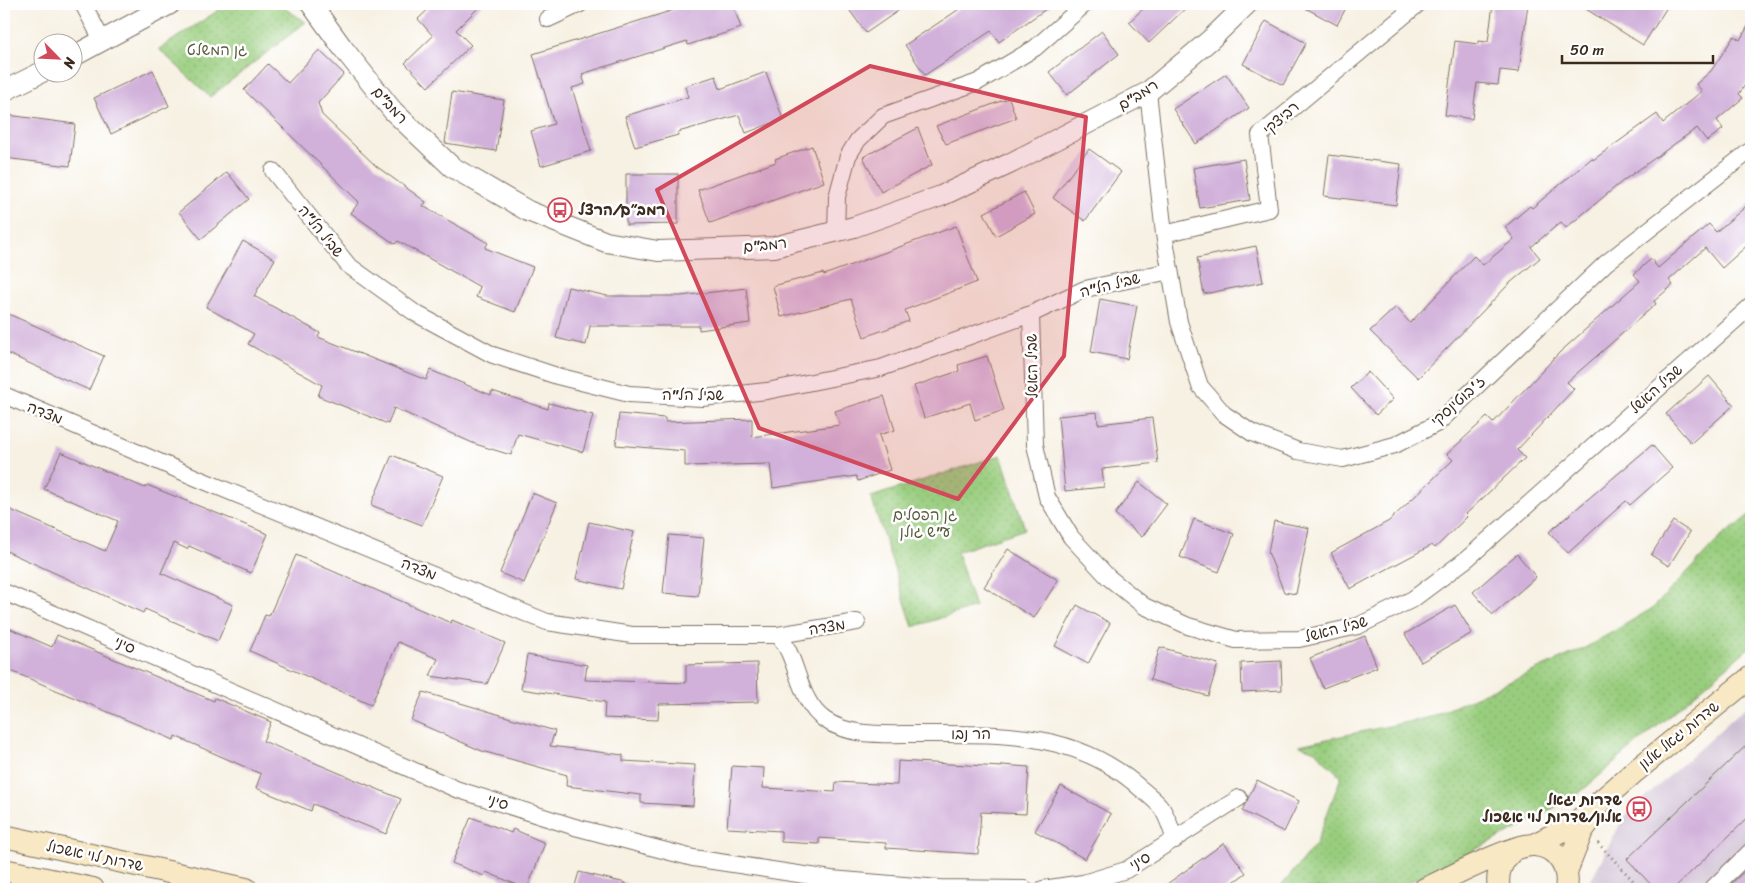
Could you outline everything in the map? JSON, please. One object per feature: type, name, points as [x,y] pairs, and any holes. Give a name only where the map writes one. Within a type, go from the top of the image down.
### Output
[{"type":"main road","name":"שדרות יגאל אלון","points":[[1425,889],[1481,862],[1523,846],[1534,844],[1576,823],[1633,772],[1751,678]]},
{"type":"main road","name":"שדרות יגאל אלון","points":[[1566,881],[1582,830],[1609,795]]},
{"type":"main road","name":"שדרות לוי אשכול","points":[[4,836],[246,889]]},
{"type":"main road","points":[[1534,844],[1545,847],[1555,853],[1562,861],[1566,881]]},
{"type":"main road","points":[[1499,889],[1499,869],[1504,859],[1512,851]]},
{"type":"main road","points":[[4,870],[93,889]]},
{"type":"street","points":[[83,4],[103,42]]},
{"type":"street","points":[[82,53],[170,4]]},
{"type":"street","name":"רמב\"ם","points":[[311,4],[393,112],[452,167],[528,211],[606,242],[658,251],[774,247],[854,227],[941,196],[1054,142],[1148,92],[1210,40],[1247,4]]},
{"type":"street","points":[[548,19],[580,4]]},
{"type":"street","points":[[836,232],[837,198],[848,156],[858,140],[883,116],[978,82],[1035,48],[1085,4]]},
{"type":"street","name":"רביצקי","points":[[1164,234],[1269,209],[1260,135],[1418,4]]},
{"type":"street","points":[[4,92],[32,77]]},
{"type":"street","name":"ז'בוטינסקי","points":[[1148,92],[1170,272],[1179,322],[1200,386],[1224,414],[1252,433],[1298,451],[1343,459],[1395,444],[1438,423],[1606,263],[1751,150]]},
{"type":"street","name":"שביל הל\"ה","points":[[273,172],[348,266],[414,312],[493,355],[557,376],[629,394],[702,398],[776,390],[881,368],[1031,314],[1085,289],[1170,272]]},
{"type":"street","name":"שביל האשל","points":[[1031,314],[1034,445],[1047,497],[1071,537],[1108,577],[1144,606],[1188,626],[1236,640],[1298,639],[1358,626],[1413,600],[1468,558],[1751,306]]},
{"type":"street","name":"מצדה","points":[[4,395],[199,479],[547,622],[632,635],[778,635],[857,622]]},
{"type":"street","name":"סיני","points":[[4,592],[456,789],[575,827],[693,858],[831,879],[940,888],[1025,889]]},
{"type":"street","name":"הר נבו","points":[[778,635],[787,645],[811,705],[824,719],[844,729],[872,734],[1003,734],[1050,741],[1100,758],[1128,778],[1160,806],[1175,840]]},
{"type":"street","name":"סיני","points":[[1043,889],[1083,883],[1126,870],[1239,798]]},
{"type":"street","points":[[1712,889],[1751,850]]},
{"type":"path","points":[[1582,830],[1601,845],[1641,889]]},
{"type":"highlighted area","points":[[870,66],[1086,117],[1064,356],[958,499],[759,428],[657,190]]},
{"type":"shaded area","points":[[1751,702],[1751,889],[1586,889],[1624,817]]},
{"type":"green space","name":"גן המשלט","points":[[228,4],[278,4],[306,22],[210,97],[159,49]]},
{"type":"green space","name":"גן הפסלים ע\"ש גולן","points":[[1001,455],[1025,529],[957,552],[975,607],[913,627],[871,497]]},
{"type":"green space","points":[[1751,515],[1751,646],[1578,794],[1521,827],[1395,889],[1279,889],[1316,844],[1341,777],[1315,751],[1299,745],[1431,717],[1585,648],[1653,608],[1721,537]]},
{"type":"building","points":[[434,4],[482,4],[456,30],[471,45],[428,87],[405,63],[433,36],[418,19]]},
{"type":"building","points":[[685,4],[733,4],[741,28],[688,45],[687,41],[582,74],[585,84],[572,88],[591,151],[541,166],[531,131],[554,124],[533,54],[677,9],[676,6]]},
{"type":"building","points":[[845,4],[908,4],[866,33]]},
{"type":"building","points":[[967,4],[1053,4],[999,42],[991,31],[925,75],[905,45]]},
{"type":"building","points":[[1148,4],[1190,4],[1149,43],[1129,22]]},
{"type":"building","points":[[1298,4],[1348,4],[1337,25]]},
{"type":"building","points":[[1493,4],[1528,4],[1519,72],[1500,70],[1498,85],[1477,83],[1472,119],[1445,115],[1455,41],[1478,44],[1478,41],[1488,42]]},
{"type":"building","points":[[1578,4],[1669,4],[1643,45]]},
{"type":"building","points":[[1266,21],[1306,43],[1283,85],[1243,64]]},
{"type":"building","points":[[1751,21],[1751,76],[1739,94],[1743,98],[1717,120],[1723,129],[1707,141],[1697,128],[1624,180],[1566,228],[1561,222],[1531,247],[1540,258],[1510,283],[1418,378],[1370,331],[1396,307],[1410,323],[1474,256],[1483,265],[1514,239],[1505,227],[1530,206],[1532,208],[1592,158],[1593,160],[1657,114],[1663,123],[1702,91],[1696,84],[1711,71],[1734,36],[1740,40]]},
{"type":"building","points":[[1102,31],[1119,54],[1067,95],[1049,72]]},
{"type":"building","points":[[319,50],[344,74],[318,103],[322,115],[376,166],[426,202],[423,206],[488,243],[485,248],[533,267],[515,312],[476,297],[480,287],[398,241],[395,244],[351,213],[359,202],[244,90],[268,64],[288,83]]},
{"type":"building","points":[[153,70],[169,106],[111,134],[94,98]]},
{"type":"building","points":[[766,72],[783,119],[746,133],[739,115],[678,132],[678,135],[635,147],[625,116],[688,97],[685,86],[716,76],[720,89]]},
{"type":"building","points":[[1226,74],[1249,108],[1196,144],[1173,109]]},
{"type":"building","points":[[452,92],[504,100],[496,151],[445,143]]},
{"type":"building","points":[[1009,98],[1016,118],[946,144],[936,126]]},
{"type":"building","points":[[8,115],[75,124],[70,166],[4,158]]},
{"type":"building","points":[[918,128],[932,165],[881,192],[863,157]]},
{"type":"building","points":[[812,146],[824,182],[710,223],[698,190],[776,162],[775,159]]},
{"type":"building","points":[[1089,149],[1121,172],[1085,221],[1053,198]]},
{"type":"building","points":[[1329,155],[1401,164],[1396,205],[1324,196]]},
{"type":"building","points":[[1244,159],[1250,200],[1200,208],[1193,168]]},
{"type":"building","points":[[227,172],[249,199],[201,239],[179,212]]},
{"type":"building","points":[[626,174],[678,174],[678,224],[626,225]]},
{"type":"building","points":[[1024,192],[1035,214],[996,236],[984,213]]},
{"type":"building","points":[[1751,202],[1751,242],[1722,268],[1705,248],[1669,280],[1673,285],[1654,301],[1656,304],[1567,382],[1574,389],[1517,450],[1525,458],[1465,515],[1467,517],[1435,548],[1432,545],[1350,589],[1331,553],[1389,521],[1453,460],[1447,454],[1487,417],[1493,423],[1560,352],[1640,281],[1634,274],[1651,259],[1658,268],[1709,224],[1716,232]]},
{"type":"building","points":[[956,226],[977,282],[905,310],[909,321],[864,337],[851,299],[781,317],[773,286],[823,273],[824,275]]},
{"type":"building","points":[[243,241],[275,259],[254,296],[320,333],[318,337],[426,380],[430,370],[491,395],[492,391],[548,409],[549,403],[593,415],[583,452],[518,434],[511,455],[475,444],[394,408],[388,424],[318,396],[322,385],[248,344],[254,334],[206,307]]},
{"type":"building","points":[[1256,246],[1263,282],[1204,294],[1197,258]]},
{"type":"building","points":[[568,287],[607,296],[681,296],[746,288],[750,323],[699,330],[699,326],[590,326],[586,345],[556,338]]},
{"type":"building","points":[[1100,299],[1137,306],[1127,359],[1091,352]]},
{"type":"building","points":[[4,312],[104,356],[89,390],[4,352]]},
{"type":"building","points":[[987,356],[1004,410],[975,420],[970,403],[924,418],[914,386],[959,371],[958,365]]},
{"type":"building","points":[[1368,372],[1393,399],[1376,415],[1351,388]]},
{"type":"building","points":[[1709,376],[1734,405],[1691,443],[1666,414]]},
{"type":"building","points":[[884,396],[895,430],[879,435],[890,470],[858,481],[856,476],[773,488],[770,464],[685,466],[685,451],[616,445],[619,414],[665,418],[665,422],[752,419],[752,437],[840,425],[835,411]]},
{"type":"building","points":[[1097,412],[1098,424],[1152,418],[1158,463],[1102,469],[1104,487],[1065,491],[1058,416]]},
{"type":"building","points":[[1652,445],[1672,468],[1630,505],[1626,501],[1568,553],[1549,532]]},
{"type":"building","points":[[61,452],[145,488],[147,485],[268,534],[251,573],[189,546],[187,549],[174,543],[161,573],[233,605],[218,641],[145,609],[143,613],[4,550],[4,507],[105,551],[118,521],[44,489]]},
{"type":"building","points":[[392,455],[443,476],[422,525],[371,505]]},
{"type":"building","points":[[1139,482],[1167,504],[1142,537],[1115,514]]},
{"type":"building","points":[[532,493],[557,503],[524,583],[500,573]]},
{"type":"building","points":[[1194,519],[1234,534],[1219,572],[1180,557]]},
{"type":"building","points":[[1274,521],[1309,528],[1296,594],[1284,592],[1268,552]]},
{"type":"building","points":[[1673,521],[1690,532],[1669,566],[1651,555]]},
{"type":"building","points":[[589,522],[634,532],[621,589],[576,579]]},
{"type":"building","points":[[669,535],[704,538],[698,596],[663,593]]},
{"type":"building","points":[[1008,549],[1058,580],[1034,618],[984,587]]},
{"type":"building","points":[[1517,554],[1536,577],[1493,615],[1473,592]]},
{"type":"building","points":[[296,555],[451,623],[452,620],[505,643],[487,684],[430,676],[438,659],[398,642],[371,705],[250,651],[265,615],[269,616]]},
{"type":"building","points":[[1077,605],[1110,623],[1088,664],[1055,646]]},
{"type":"building","points":[[1455,605],[1472,633],[1421,662],[1405,634]]},
{"type":"building","points":[[4,626],[52,647],[57,635],[214,701],[215,698],[271,722],[263,741],[401,799],[386,834],[313,804],[311,811],[256,788],[261,774],[175,736],[174,740],[4,668]]},
{"type":"building","points":[[1365,636],[1377,667],[1323,688],[1310,658]]},
{"type":"building","points":[[1160,647],[1218,664],[1208,696],[1150,680]]},
{"type":"building","points":[[527,655],[587,665],[585,680],[686,683],[686,665],[757,663],[758,702],[659,704],[658,720],[604,718],[605,702],[521,689]]},
{"type":"building","points":[[1281,661],[1282,690],[1242,692],[1241,663]]},
{"type":"building","points":[[423,692],[555,731],[550,746],[623,755],[623,761],[695,765],[693,806],[641,803],[641,795],[566,786],[567,775],[482,751],[411,720]]},
{"type":"building","points":[[1751,741],[1751,815],[1673,889],[1655,889],[1627,859]]},
{"type":"building","points":[[898,761],[1029,767],[1026,814],[981,812],[978,854],[886,848],[886,843],[819,838],[819,844],[781,842],[781,831],[727,828],[732,766],[764,768],[763,788],[835,792],[836,782],[897,785]]},
{"type":"building","points":[[1257,780],[1299,801],[1284,832],[1242,811]]},
{"type":"building","points":[[1061,786],[1111,814],[1085,859],[1035,831]]},
{"type":"building","points":[[471,817],[511,833],[513,829],[545,843],[527,889],[486,872],[484,876],[452,863]]},
{"type":"building","points":[[1224,843],[1246,873],[1224,889],[1160,889]]},
{"type":"building","points":[[1751,865],[1751,889],[1726,889]]},
{"type":"building","points":[[579,872],[626,883],[626,889],[574,889]]},
{"type":"place","name":"רמב״ם/הרצל","points":[[560,210]]},
{"type":"place","name":"שדרות יגאל אלון/שדרות לוי אשכול","points":[[1639,809]]}]
